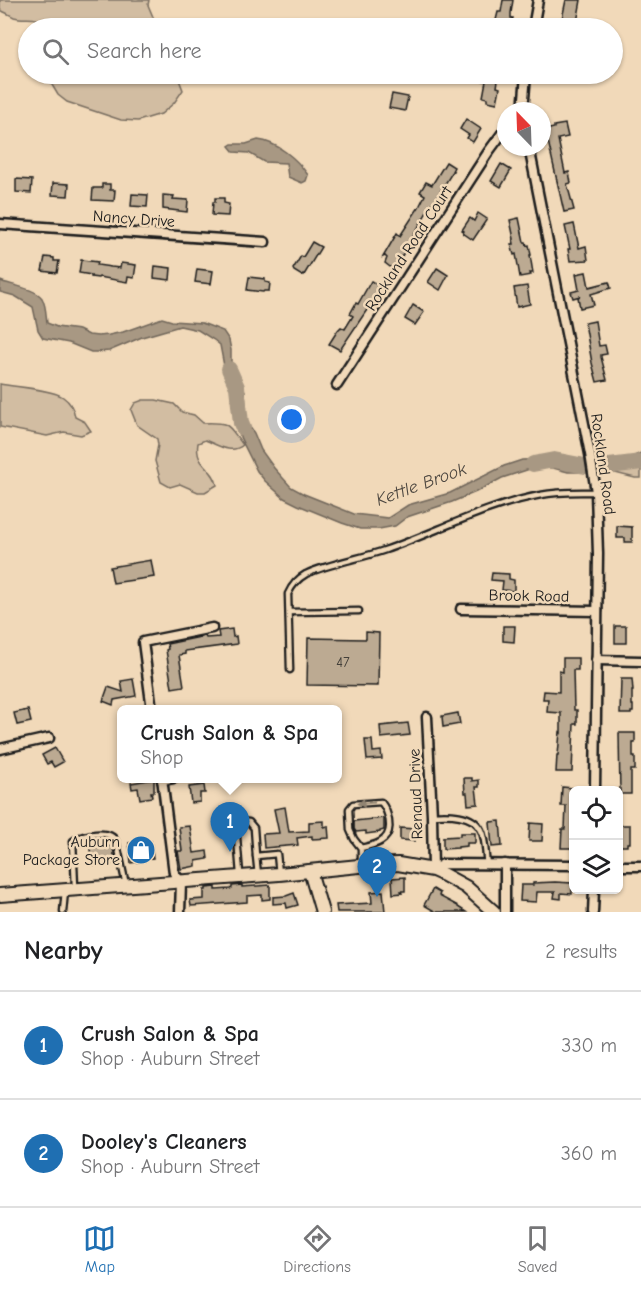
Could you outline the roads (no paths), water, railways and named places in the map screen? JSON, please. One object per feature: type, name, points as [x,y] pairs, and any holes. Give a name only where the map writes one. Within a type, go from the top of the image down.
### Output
[{"type":"main road","points":[[0,895],[398,864],[433,870],[455,880],[494,912]]},
{"type":"main road","points":[[310,871],[322,912]]},
{"type":"street","points":[[535,18],[538,0]]},
{"type":"street","points":[[524,102],[525,84]]},
{"type":"street","name":"Rockland Road Court","points":[[337,385],[497,140]]},
{"type":"street","name":"Rockland Road","points":[[531,156],[596,492],[598,554],[595,786]]},
{"type":"street","name":"Nancy Drive","points":[[0,224],[265,242]]},
{"type":"street","name":"Brook Road","points":[[461,609],[597,610]]},
{"type":"street","points":[[151,705],[143,642],[212,628]]},
{"type":"street","points":[[596,660],[641,661]]},
{"type":"street","name":"Renaud Drive","points":[[427,717],[433,870]]},
{"type":"street","points":[[0,749],[49,738]]},
{"type":"street","points":[[163,783],[174,873],[181,882],[180,912]]},
{"type":"street","points":[[433,870],[443,864],[569,865]]},
{"type":"street","points":[[505,864],[505,912]]},
{"type":"street","points":[[623,866],[641,866]]},
{"type":"street","points":[[593,912],[594,894]]},
{"type":"lane","points":[[290,670],[288,594],[297,579],[306,574],[385,550],[469,516],[541,494],[596,492]]},
{"type":"lane","points":[[289,612],[359,610]]},
{"type":"lane","points":[[361,848],[379,843],[387,836],[388,820],[381,802],[353,804],[349,808],[350,830],[361,848],[362,866]]},
{"type":"lane","points":[[432,815],[450,814],[476,822],[482,831],[487,864]]},
{"type":"lane","points":[[240,877],[236,825],[239,821],[249,822],[254,828],[258,876]]},
{"type":"lane","points":[[63,912],[70,890],[73,841],[81,836],[102,834],[114,838],[126,886]]},
{"type":"lane","points":[[256,856],[277,854],[279,874]]},
{"type":"waterway","name":"Kettle Brook","points":[[229,369],[237,387],[243,428]]},
{"type":"waterway","name":"Kettle Brook","points":[[533,464],[554,460],[602,467],[641,462]]},
{"type":"place","name":"Auburn Package Store","points":[[141,850]]},
{"type":"place","name":"Crush Salon & Spa","points":[[230,852]]},
{"type":"place","name":"Dooley's Cleaners","points":[[377,897]]}]
